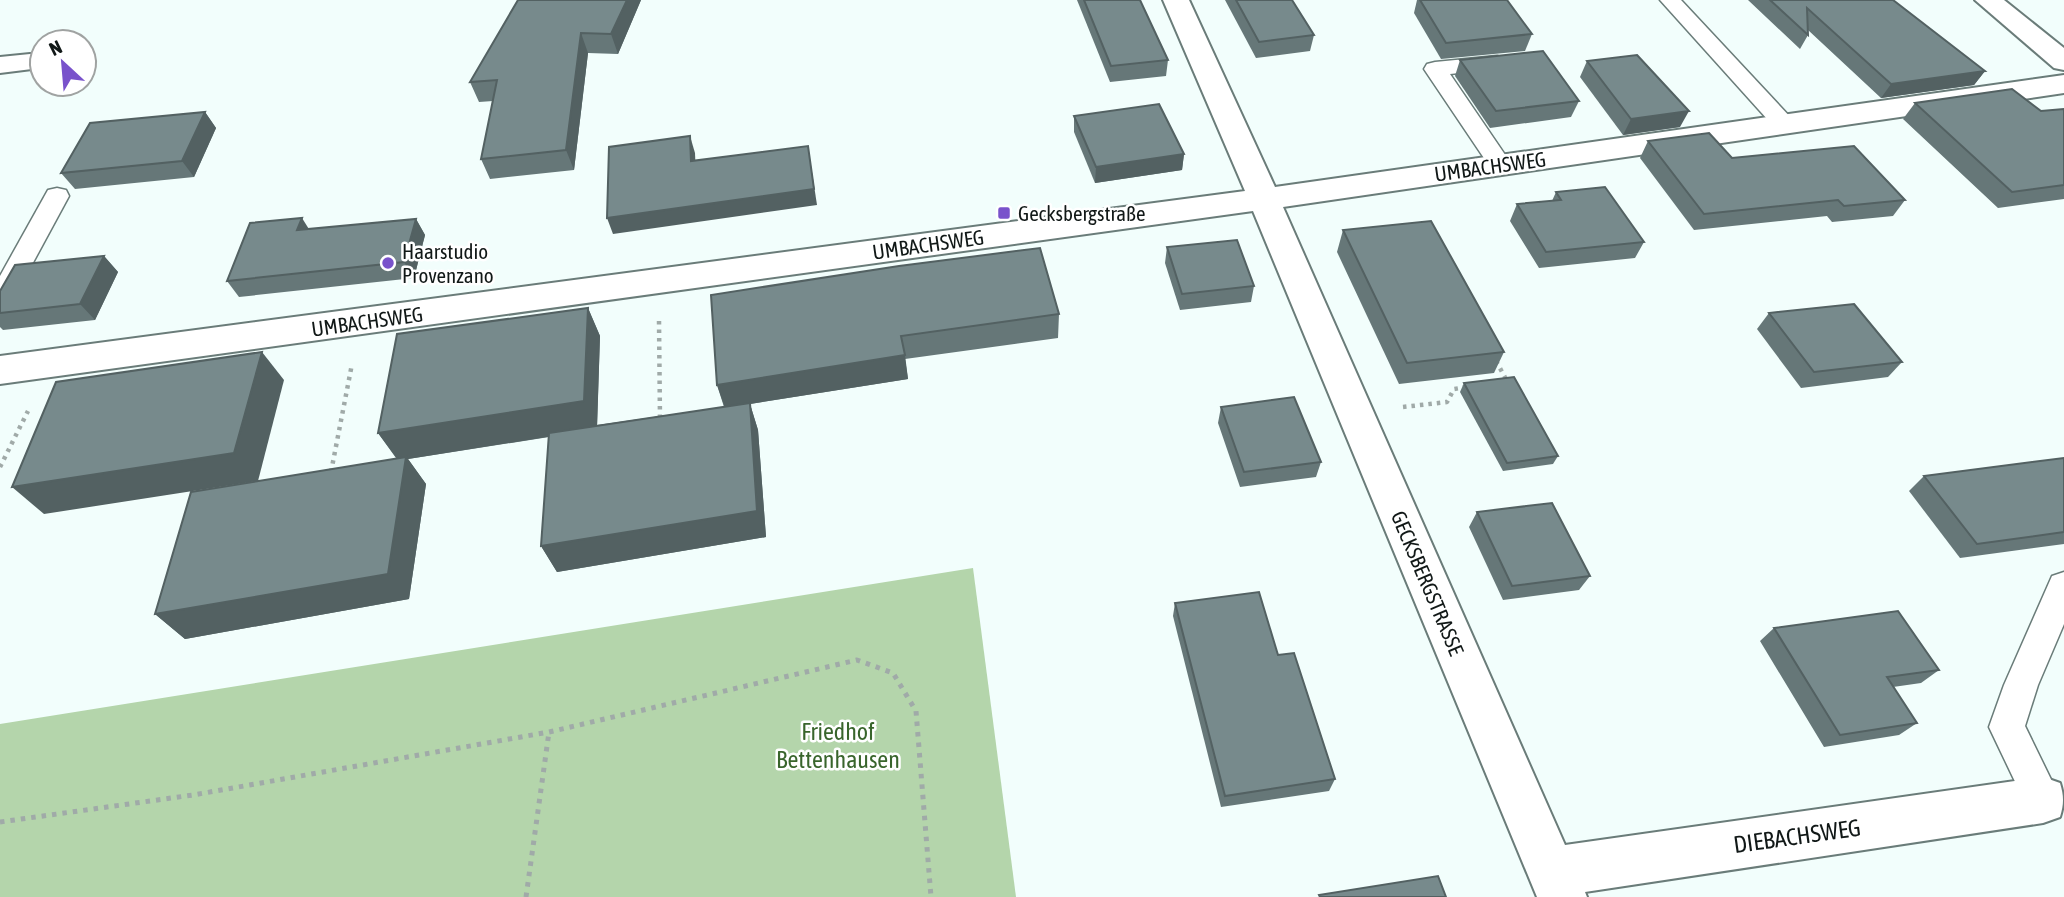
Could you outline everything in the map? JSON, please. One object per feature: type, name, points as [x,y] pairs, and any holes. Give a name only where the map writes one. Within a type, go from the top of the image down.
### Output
[{"type":"street","name":"GECKSBERGSTRASSE","points":[[1176,0],[1557,884]]},
{"type":"street","points":[[1988,0],[2064,62]]},
{"type":"street","points":[[0,65],[28,62]]},
{"type":"street","name":"UMBACHSWEG","points":[[0,370],[1264,199],[2064,84]]},
{"type":"street","name":"DIEBACHSWEG","points":[[1557,884],[2043,800]]},
{"type":"lane","points":[[1670,0],[1784,125]]},
{"type":"lane","points":[[1500,165],[1435,69],[1524,60]]},
{"type":"lane","points":[[0,300],[57,196]]},
{"type":"lane","points":[[2043,800],[2007,727],[2021,685],[2064,586]]},
{"type":"path","points":[[659,281],[660,432]]},
{"type":"path","points":[[331,473],[360,322]]},
{"type":"path","points":[[1494,384],[1508,383],[1495,359]]},
{"type":"path","points":[[0,467],[51,364]]},
{"type":"path","points":[[1356,413],[1447,402],[1454,388],[1467,387]]},
{"type":"path","points":[[0,822],[193,795],[549,732],[858,660],[893,673],[916,711],[931,897]]},
{"type":"path","points":[[526,897],[549,732]]},
{"type":"green space","name":"Friedhof Bettenhausen","points":[[973,568],[1016,897],[0,897],[0,724]]},
{"type":"building","points":[[518,0],[627,0],[611,34],[581,33],[566,150],[481,159],[497,80],[470,82]]},
{"type":"building","points":[[1084,0],[1140,0],[1168,60],[1111,66]]},
{"type":"building","points":[[1236,0],[1292,0],[1314,35],[1259,42]]},
{"type":"building","points":[[1420,0],[1507,0],[1532,34],[1446,43]]},
{"type":"building","points":[[1770,0],[1893,0],[1985,71],[1891,84],[1807,8],[1808,35]]},
{"type":"building","points":[[1543,51],[1579,101],[1496,111],[1460,60]]},
{"type":"building","points":[[1637,55],[1689,111],[1631,119],[1587,61]]},
{"type":"building","points":[[2012,89],[2041,111],[2064,109],[2064,185],[2012,192],[1915,103]]},
{"type":"building","points":[[1159,104],[1184,154],[1096,167],[1074,116]]},
{"type":"building","points":[[205,112],[182,161],[61,173],[90,123]]},
{"type":"building","points":[[1709,133],[1732,158],[1854,146],[1905,200],[1844,206],[1838,200],[1704,214],[1648,141]]},
{"type":"building","points":[[690,136],[691,161],[808,146],[814,189],[607,218],[609,147]]},
{"type":"building","points":[[1605,187],[1644,242],[1546,252],[1517,204],[1561,200],[1556,192]]},
{"type":"building","points":[[302,218],[297,230],[416,219],[404,262],[227,281],[250,223]]},
{"type":"building","points":[[1431,221],[1504,352],[1407,363],[1343,230]]},
{"type":"building","points":[[1237,240],[1254,286],[1182,294],[1167,247]]},
{"type":"building","points":[[1040,248],[1059,314],[901,336],[905,355],[717,385],[711,295],[899,266]]},
{"type":"building","points":[[104,256],[80,304],[0,313],[0,291],[15,265]]},
{"type":"building","points":[[1854,304],[1902,362],[1814,372],[1769,313]]},
{"type":"building","points":[[588,308],[584,401],[378,433],[397,334]]},
{"type":"building","points":[[262,352],[234,453],[12,487],[56,382]]},
{"type":"building","points":[[1514,377],[1558,456],[1507,463],[1464,383]]},
{"type":"building","points":[[1294,397],[1321,462],[1244,472],[1221,407]]},
{"type":"building","points":[[750,403],[757,511],[541,546],[549,433]]},
{"type":"building","points":[[406,457],[388,574],[155,614],[191,492]]},
{"type":"building","points":[[2064,458],[2064,532],[1977,544],[1924,476]]},
{"type":"building","points":[[1552,503],[1590,576],[1512,586],[1477,512]]},
{"type":"building","points":[[1259,592],[1278,655],[1294,653],[1335,779],[1225,796],[1175,603]]},
{"type":"building","points":[[1898,611],[1939,670],[1887,677],[1917,723],[1840,735],[1774,628]]},
{"type":"building","points":[[1438,876],[1446,897],[1319,895]]},
{"type":"place","name":"Gecksbergstraße","points":[[1004,213]]},
{"type":"place","name":"Haarstudio Provenzano","points":[[388,263]]}]
